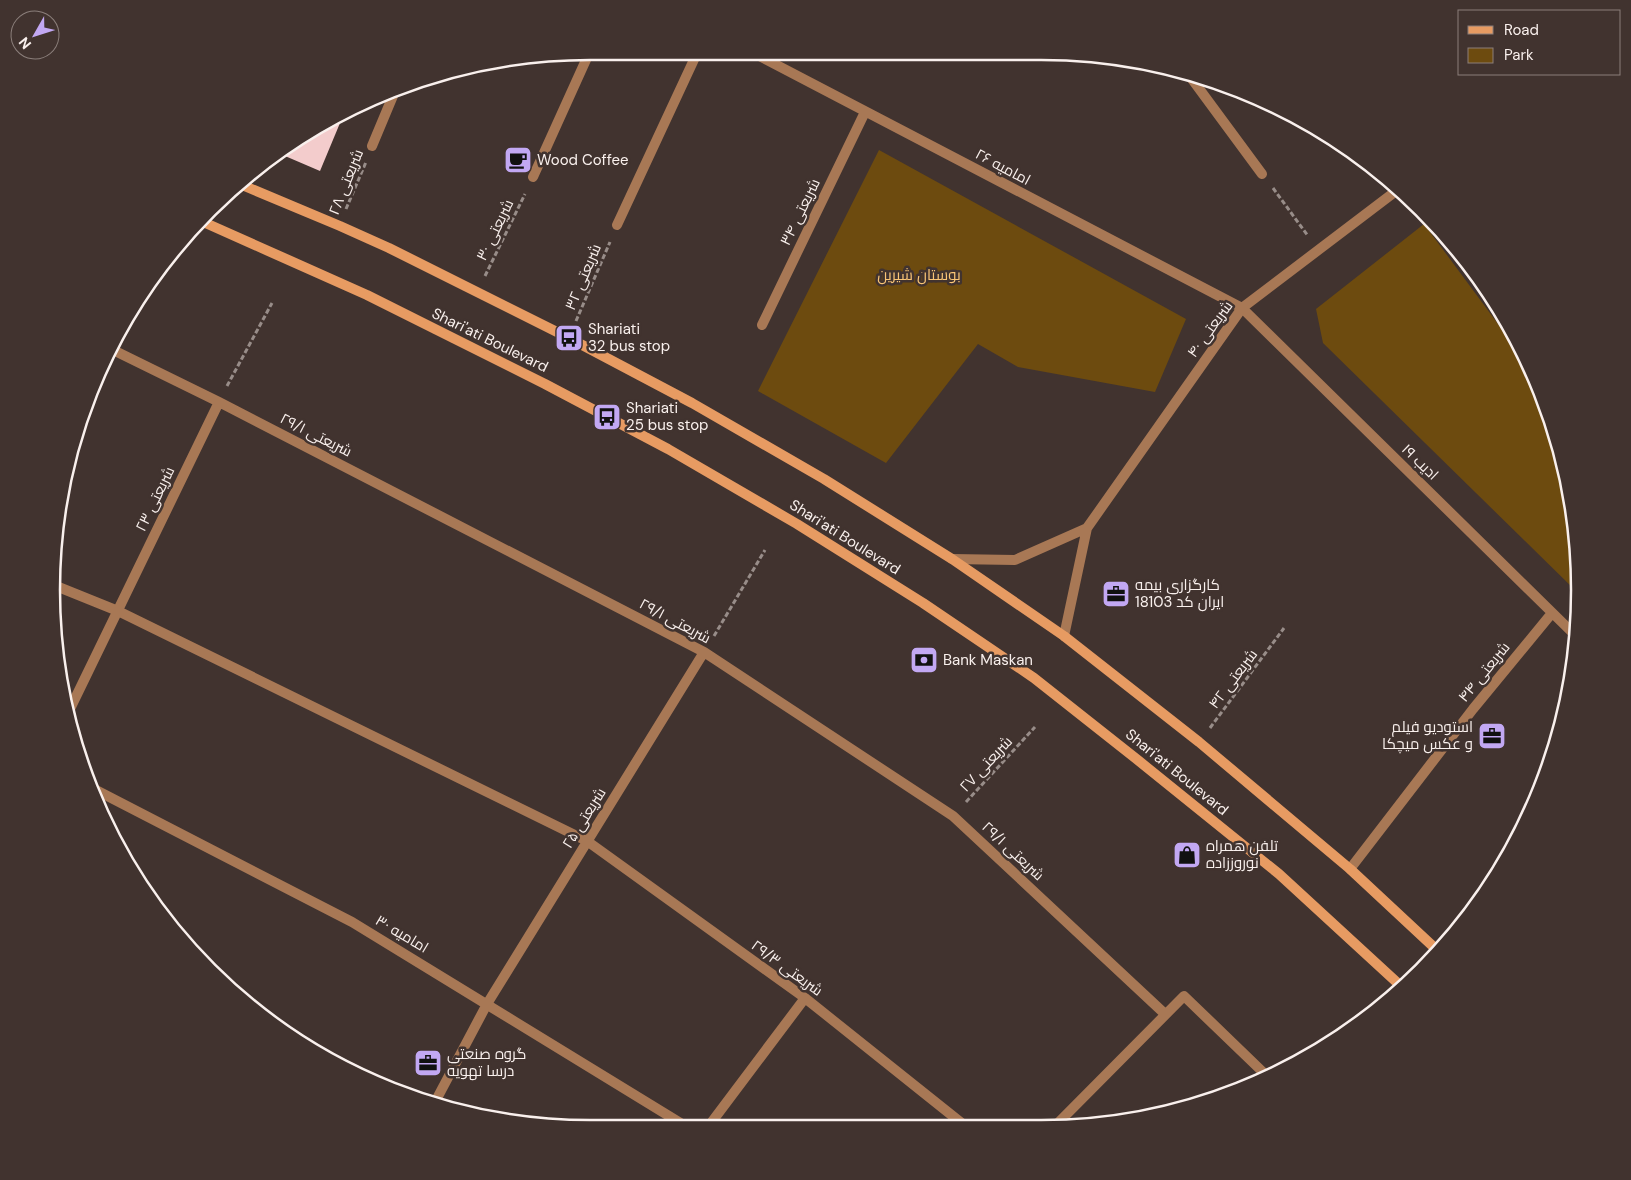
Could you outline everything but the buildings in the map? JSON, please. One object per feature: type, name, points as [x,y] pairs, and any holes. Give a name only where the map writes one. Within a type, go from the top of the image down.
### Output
[{"type":"main road","points":[[247,187],[340,226],[477,292],[692,403],[824,479],[952,560],[1064,636],[1199,742],[1350,870],[1433,946]]},
{"type":"main road","name":"Shari'ati Boulevard","points":[[207,224],[367,295],[668,449],[797,524],[915,598],[1034,678],[1139,761],[1279,874],[1397,982]]},
{"type":"street","points":[[533,177],[586,60]]},
{"type":"street","points":[[617,225],[694,60]]},
{"type":"street","name":"امامیه ۲۶","points":[[767,60],[1242,308]]},
{"type":"street","points":[[1195,83],[1262,174]]},
{"type":"street","points":[[372,146],[392,98]]},
{"type":"street","name":"شریعتی ۳۴","points":[[762,325],[866,112]]},
{"type":"street","name":"شریعتی ۴۰","points":[[1064,636],[1087,528],[1242,308],[1392,194]]},
{"type":"street","name":"ادیب ۱۹","points":[[1242,308],[1569,630]]},
{"type":"street","name":"شریعتی ۲۹/۱","points":[[117,352],[704,652],[953,816],[1165,1014]]},
{"type":"street","name":"شریعتی ۲۳","points":[[73,705],[218,402]]},
{"type":"street","points":[[952,560],[1015,560],[1087,528]]},
{"type":"street","name":"شریعتی ۲۹/۳","points":[[60,588],[118,611],[588,841],[805,998],[958,1120]]},
{"type":"street","name":"شریعتی ۴۴","points":[[1350,870],[1473,709],[1552,613]]},
{"type":"street","name":"شریعتی ۲۵","points":[[438,1097],[487,1004],[704,652]]},
{"type":"street","name":"امامیه ۳۰","points":[[100,792],[352,922],[676,1120]]},
{"type":"street","points":[[1062,1119],[1184,996],[1262,1071]]},
{"type":"street","points":[[713,1120],[805,998]]},
{"type":"path","name":"شریعتی ۲۸","points":[[340,226],[372,146]]},
{"type":"path","points":[[1262,174],[1318,250]]},
{"type":"path","name":"شریعتی ۳۰","points":[[477,292],[533,177]]},
{"type":"path","name":"شریعتی ۳۲","points":[[569,338],[617,225]]},
{"type":"path","points":[[218,402],[272,303]]},
{"type":"path","points":[[704,652],[765,550]]},
{"type":"path","name":"شریعتی ۴۲","points":[[1199,742],[1284,628]]},
{"type":"path","name":"شریعتی ۲۷","points":[[953,816],[1034,727]]},
{"type":"green space","name":"بوستان شیرین","points":[[879,150],[1186,319],[1155,392],[1018,367],[978,344],[886,463],[758,391]]},
{"type":"green space","points":[[1424,224],[1503,330],[1531,387],[1553,453],[1561,487],[1570,555],[1571,586],[1323,343],[1316,309]]},
{"type":"place","name":"Wood Coffee","points":[[518,160]]},
{"type":"place","name":"Shariati 32 bus stop","points":[[569,338]]},
{"type":"place","name":"Shariati 25 bus stop","points":[[607,417]]},
{"type":"place","name":"کارگزاری بیمه ایران کد 18103","points":[[1116,594]]},
{"type":"place","name":"Bank Maskan","points":[[924,660]]},
{"type":"place","name":"استودیو فیلم و عکس میچکا","points":[[1492,736]]},
{"type":"place","name":"تلفن همراه نوروززاده","points":[[1187,855]]},
{"type":"place","name":"گروه صنعتی درسا تهویه","points":[[428,1063]]}]
